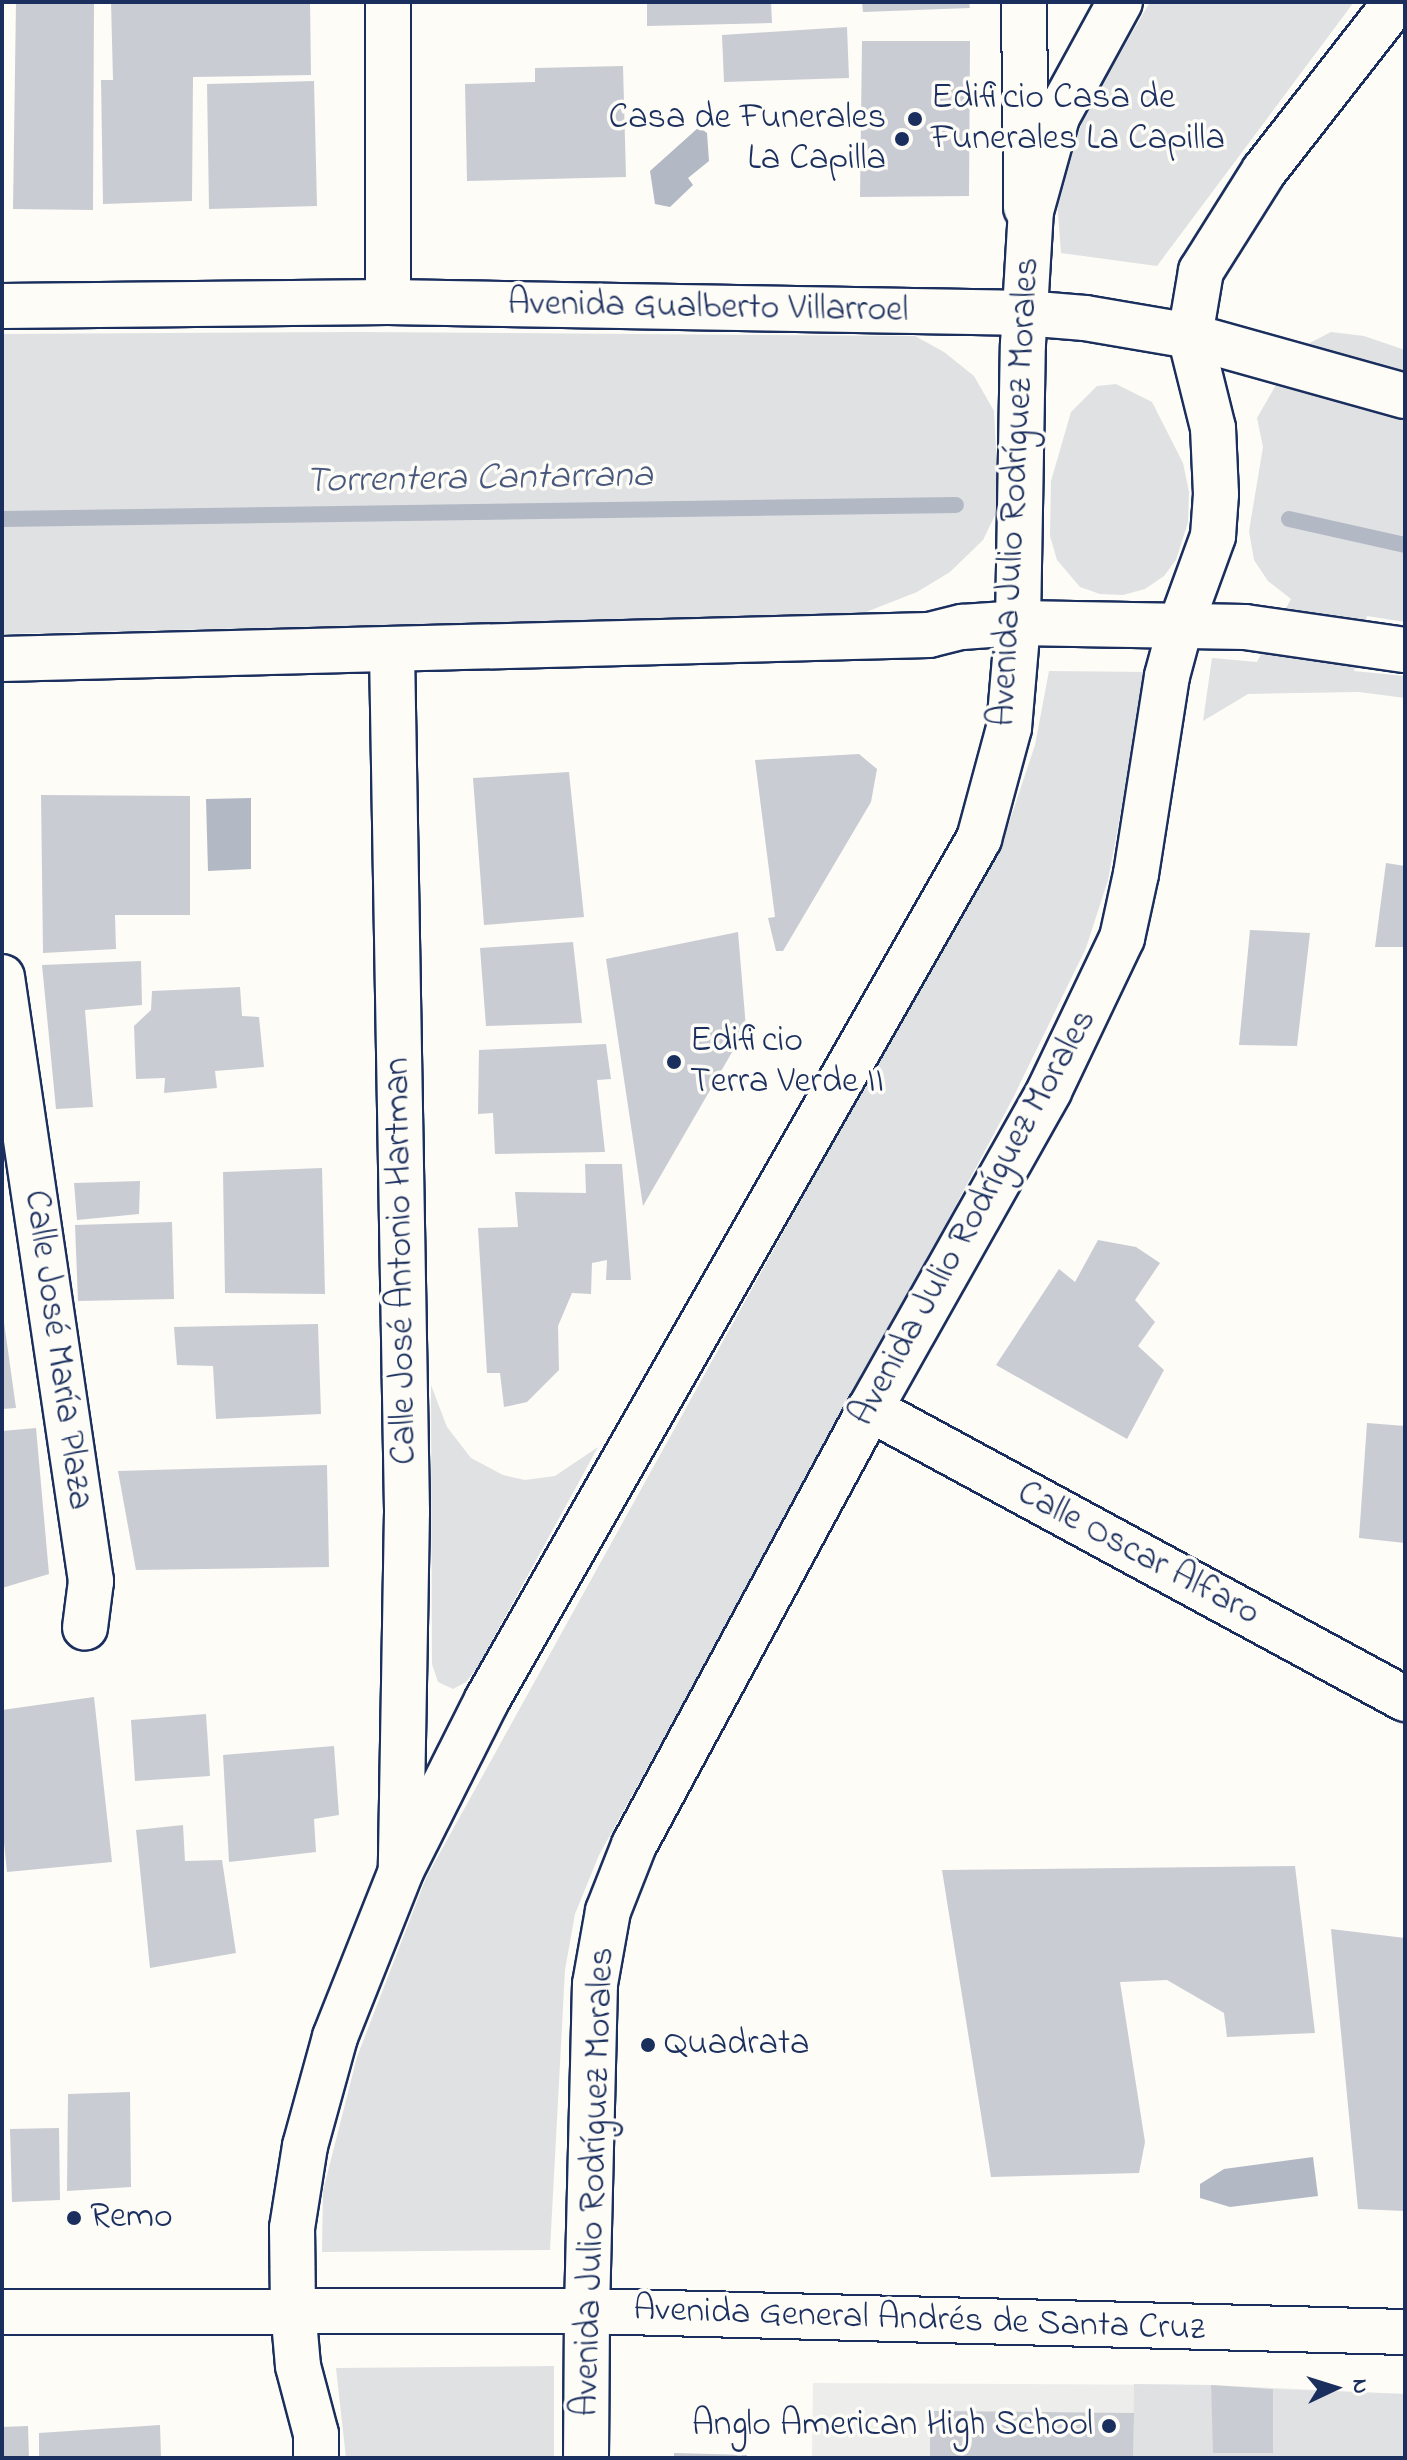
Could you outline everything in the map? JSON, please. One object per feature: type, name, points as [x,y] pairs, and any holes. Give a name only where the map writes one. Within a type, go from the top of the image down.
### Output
[{"type":"main road","points":[[388,2],[388,302]]},
{"type":"main road","points":[[1024,2],[1028,239]]},
{"type":"main road","name":"Avenida Julio Rodríguez Morales","points":[[316,2458],[316,2434],[298,2366],[293,2309],[292,2228],[305,2146],[335,2037],[401,1871],[487,1700],[979,839],[1009,728],[1018,623],[1024,313],[1031,211],[1057,117],[1120,2]]},
{"type":"main road","name":"Avenida Julio Rodríguez Morales","points":[[586,2458],[595,1984],[608,1911],[634,1845],[870,1409],[1049,1091],[1122,938],[1136,874],[1167,676],[1181,624],[1213,536],[1216,494],[1213,428],[1190,336],[1201,271],[1264,171],[1396,2]]},
{"type":"main road","name":"Avenida Gualberto Villarroel","points":[[2,306],[388,302],[1024,313],[1085,318],[1190,336],[1405,396]]},
{"type":"main road","points":[[2,659],[929,635],[962,627],[1018,623],[1245,627],[1405,650]]},
{"type":"main road","name":"Calle José Antonio Hartman","points":[[392,651],[407,1512],[401,1871]]},
{"type":"main road","name":"Calle José María Plaza","points":[[2,977],[91,1581],[85,1628]]},
{"type":"main road","name":"Calle Oscar Alfaro","points":[[870,1409],[1405,1699]]},
{"type":"main road","name":"Avenida General Andrés de Santa Cruz","points":[[2,2312],[293,2309],[587,2311],[1405,2332]]},
{"type":"shaded area","points":[[1150,2],[1354,2],[1157,266],[1061,253],[1057,200],[1085,113]]},
{"type":"shaded area","points":[[699,127],[707,133],[709,161],[688,178],[693,185],[670,207],[655,204],[650,171]]},
{"type":"shaded area","points":[[357,332],[915,336],[944,352],[974,376],[994,411],[999,507],[983,540],[950,572],[917,592],[861,614],[2,634],[2,334]]},
{"type":"shaded area","points":[[1331,332],[1364,336],[1405,350],[1405,622],[1367,616],[1354,671],[1405,676],[1405,698],[1359,692],[1248,694],[1203,721],[1212,658],[1257,662],[1291,599],[1268,581],[1254,560],[1249,531],[1263,447],[1257,418],[1296,350]]},
{"type":"shaded area","points":[[1116,384],[1152,402],[1183,463],[1189,492],[1188,522],[1176,560],[1164,576],[1145,589],[1123,595],[1100,594],[1080,587],[1057,560],[1050,536],[1051,481],[1071,412],[1097,386]]},
{"type":"shaded area","points":[[1049,671],[1147,672],[1108,880],[1086,948],[1012,1100],[856,1392],[599,1855],[575,1914],[565,1970],[550,2250],[322,2252],[323,2191],[357,2057],[426,1878],[1008,826],[1035,745]]},
{"type":"shaded area","points":[[251,798],[251,869],[208,871],[206,799]]},
{"type":"shaded area","points":[[431,1385],[447,1427],[471,1458],[503,1475],[525,1480],[555,1476],[598,1447],[477,1668],[466,1682],[453,1689],[438,1682],[432,1664]]},
{"type":"shaded area","points":[[1313,2157],[1318,2196],[1230,2207],[1200,2198],[1200,2184],[1224,2169]]},
{"type":"shaded area","points":[[554,2366],[554,2458],[346,2458],[336,2368]]},
{"type":"shaded area","name":"Anglo American High School","points":[[813,2383],[1211,2385],[1405,2394],[1405,2458],[812,2458]]},
{"type":"shaded area","points":[[1134,2384],[1211,2385],[1214,2453],[1273,2453],[1273,2389],[1405,2394],[1405,2458],[1133,2458]]},
{"type":"building","points":[[16,2],[94,2],[93,210],[13,209]]},
{"type":"building","points":[[111,2],[310,2],[311,75],[193,77],[192,201],[103,204],[101,80],[113,80]]},
{"type":"building","points":[[647,2],[771,2],[772,23],[647,26]]},
{"type":"building","points":[[862,2],[969,2],[970,8],[863,12]]},
{"type":"building","points":[[847,27],[849,78],[724,82],[722,35]]},
{"type":"building","name":"Edificio Casa de Funerales La Capilla","points":[[862,41],[970,41],[969,196],[860,197]]},
{"type":"building","points":[[623,66],[626,177],[467,181],[465,84],[535,82],[535,68]]},
{"type":"building","points":[[314,81],[317,206],[209,209],[207,84]]},
{"type":"building","points":[[859,754],[877,769],[871,802],[783,951],[776,951],[768,918],[775,917],[755,760]]},
{"type":"building","points":[[569,772],[584,917],[484,925],[473,778]]},
{"type":"building","points":[[41,795],[190,796],[190,915],[115,915],[116,949],[43,953]]},
{"type":"building","points":[[1386,863],[1405,866],[1405,947],[1375,947]]},
{"type":"building","points":[[1250,930],[1310,933],[1297,1046],[1239,1045]]},
{"type":"building","name":"Edificio Terra Verde II","points":[[738,932],[746,1028],[643,1206],[606,959]]},
{"type":"building","points":[[573,942],[582,1023],[486,1026],[480,948]]},
{"type":"building","points":[[141,961],[142,1005],[85,1010],[93,1107],[56,1109],[42,965]]},
{"type":"building","points":[[240,987],[242,1016],[259,1017],[264,1067],[215,1071],[217,1088],[164,1093],[165,1078],[136,1079],[134,1026],[151,1010],[152,991]]},
{"type":"building","points":[[606,1044],[611,1079],[597,1080],[605,1152],[495,1154],[493,1113],[478,1114],[479,1050]]},
{"type":"building","points":[[585,1164],[622,1164],[631,1280],[606,1280],[607,1260],[592,1263],[591,1294],[572,1293],[558,1326],[559,1370],[527,1402],[504,1407],[500,1373],[487,1373],[478,1228],[518,1227],[515,1192],[586,1193]]},
{"type":"building","points":[[322,1168],[325,1294],[225,1293],[223,1172]]},
{"type":"building","points":[[140,1181],[139,1214],[77,1220],[74,1183]]},
{"type":"building","points":[[172,1222],[174,1299],[78,1301],[75,1225]]},
{"type":"building","points":[[1098,1240],[1136,1247],[1160,1263],[1135,1300],[1155,1322],[1138,1346],[1164,1370],[1127,1439],[996,1365],[1059,1269],[1075,1282]]},
{"type":"building","points":[[2,1308],[16,1408],[2,1409]]},
{"type":"building","points":[[318,1324],[321,1414],[216,1419],[213,1366],[177,1365],[174,1327]]},
{"type":"building","points":[[1367,1423],[1405,1426],[1405,1543],[1359,1538]]},
{"type":"building","points":[[36,1428],[49,1574],[2,1588],[2,1431]]},
{"type":"building","points":[[327,1465],[329,1567],[136,1570],[118,1471]]},
{"type":"building","points":[[94,1697],[112,1862],[7,1872],[2,1823],[2,1710]]},
{"type":"building","points":[[206,1714],[210,1776],[135,1781],[131,1720]]},
{"type":"building","points":[[334,1746],[339,1815],[314,1819],[316,1852],[229,1862],[223,1755]]},
{"type":"building","points":[[183,1825],[185,1861],[222,1860],[236,1953],[150,1968],[136,1830]]},
{"type":"building","points":[[1295,1866],[1315,2033],[1227,2037],[1224,2013],[1167,1980],[1120,1982],[1145,2142],[1139,2173],[991,2177],[942,1870]]},
{"type":"building","points":[[1331,1929],[1405,1938],[1405,2211],[1358,2209]]},
{"type":"building","points":[[130,2092],[131,2187],[67,2191],[68,2094]]},
{"type":"building","points":[[59,2128],[60,2200],[12,2202],[10,2129]]},
{"type":"building","points":[[1211,2385],[1273,2389],[1273,2453],[1213,2453]]},
{"type":"building","points":[[930,2411],[1134,2413],[1133,2458],[930,2458]]},
{"type":"building","points":[[160,2425],[161,2458],[39,2458],[39,2433]]},
{"type":"building","points":[[28,2426],[29,2458],[2,2458],[2,2427]]},
{"type":"building","points":[[674,2453],[747,2455],[747,2458],[674,2458]]},
{"type":"waterway","name":"Torrentera Cantarrana","points":[[2,519],[956,505]]},
{"type":"waterway","name":"Torrentera Cantarrana","points":[[1289,519],[1405,545]]},
{"type":"place","name":"Edificio Casa de Funerales La Capilla","points":[[915,119]]},
{"type":"place","name":"Casa de Funerales La Capilla","points":[[902,139]]},
{"type":"place","name":"Edificio Terra Verde II","points":[[674,1062]]},
{"type":"place","name":"Quadrata","points":[[648,2045]]},
{"type":"place","name":"Remo","points":[[74,2218]]},
{"type":"place","name":"Anglo American High School","points":[[1109,2426]]}]
